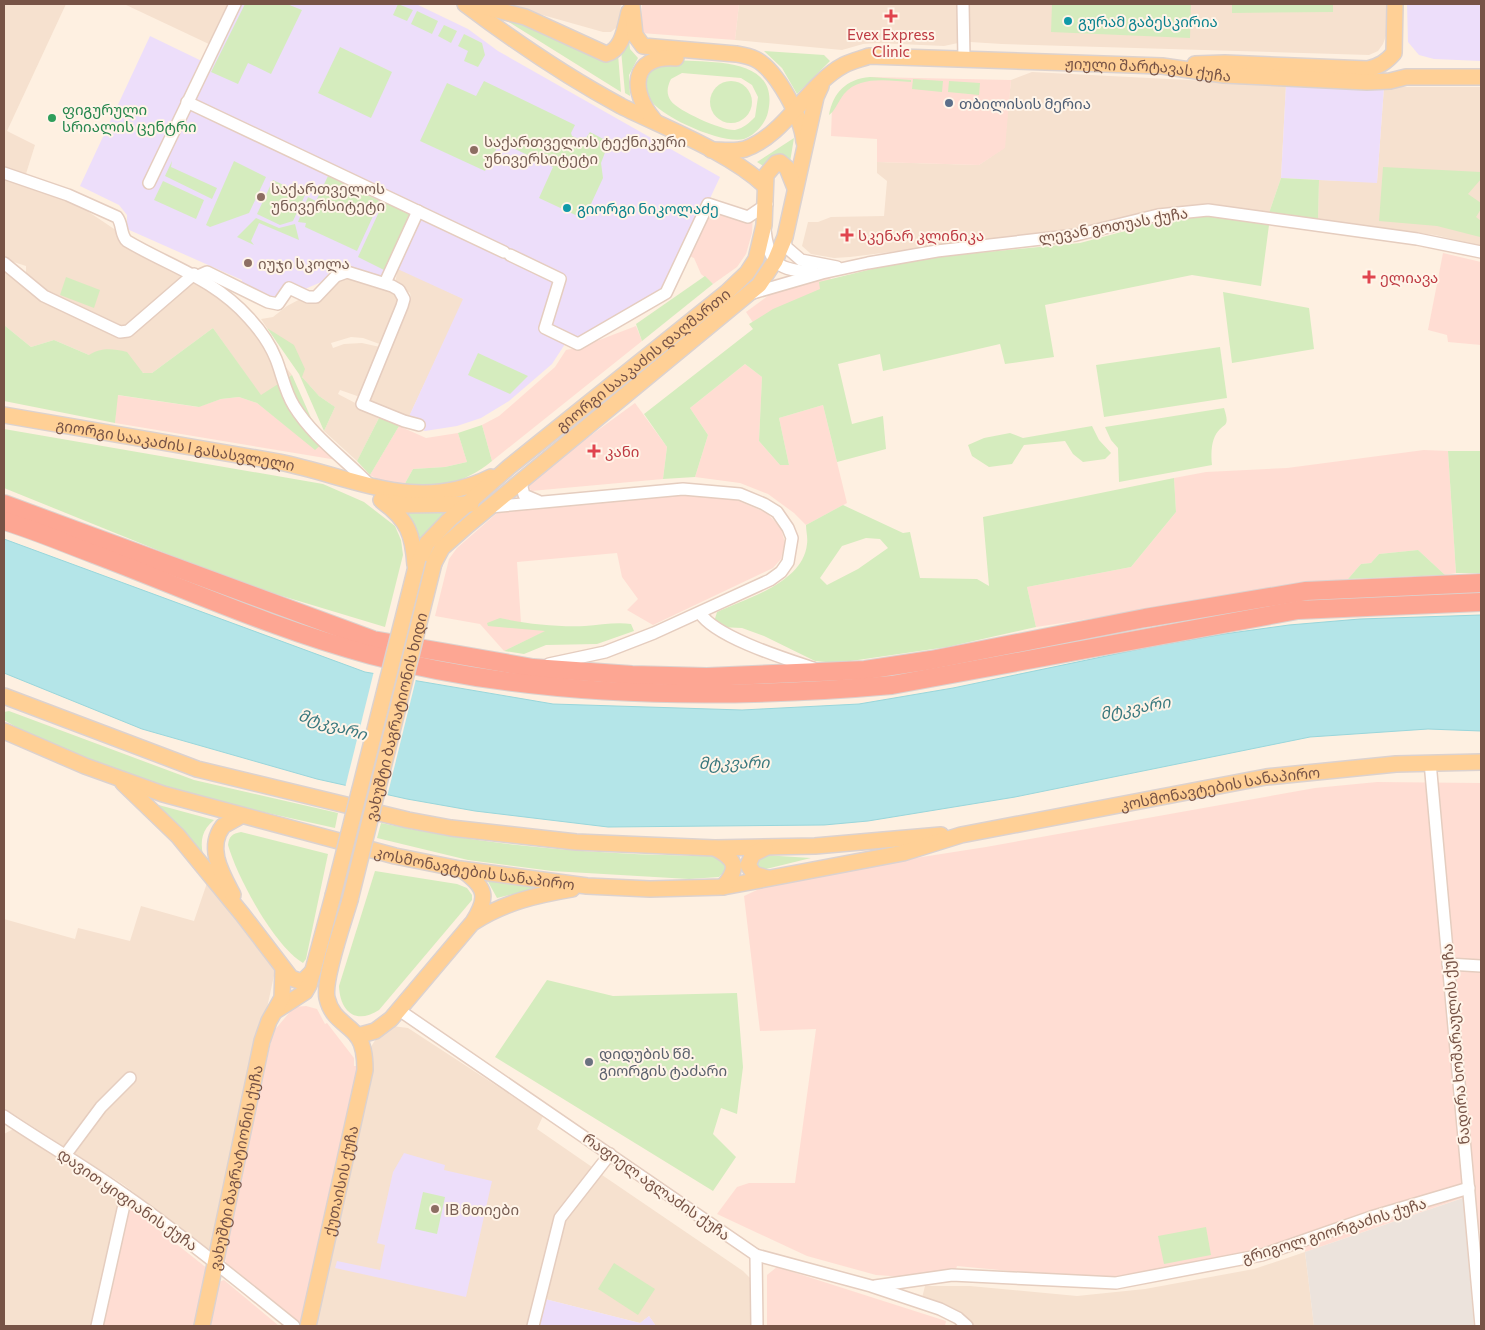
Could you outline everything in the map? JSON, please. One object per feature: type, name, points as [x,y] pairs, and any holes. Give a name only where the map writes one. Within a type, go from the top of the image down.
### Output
[{"type":"highway","points":[[4,504],[373,640],[533,668],[632,675],[707,677],[866,670],[931,660],[1145,618],[1306,591],[1481,583]]},
{"type":"highway","points":[[4,521],[242,611],[370,654],[452,672],[569,688],[710,694],[832,690],[892,685],[1298,610],[1481,602]]},
{"type":"main road","points":[[465,4],[509,37],[611,100],[711,150],[750,173],[764,185],[770,169],[780,162],[787,168],[795,188]]},
{"type":"main road","points":[[473,4],[525,17],[606,54],[613,50],[621,41],[632,5]]},
{"type":"main road","points":[[1162,66],[1225,62],[1376,67],[1383,64],[1394,53],[1395,4]]},
{"type":"main road","points":[[632,5],[635,36],[643,46],[726,53],[755,59],[768,69],[795,110],[802,127],[805,150]]},
{"type":"main road","points":[[656,123],[645,109],[639,95],[637,82],[642,68],[655,58],[708,60],[726,53]]},
{"type":"main road","name":"ჟიული შარტავას ქუჩა","points":[[771,132],[822,82],[844,65],[869,56],[1162,66],[1224,75],[1367,82],[1390,81],[1406,77],[1481,77]]},
{"type":"main road","name":"გიორგი სააკაძის დაღმართი","points":[[421,563],[438,553],[506,492],[748,296],[763,279],[775,261],[785,237],[816,97],[822,82]]},
{"type":"main road","points":[[711,150],[730,151],[746,148],[771,132],[780,106],[777,83]]},
{"type":"main road","name":"გიორგი სააკაძის დაღმართი","points":[[421,563],[427,543],[440,528],[467,504],[742,278],[756,259],[767,204],[764,185]]},
{"type":"main road","name":"გიორგი სააკაძის I გასასვლელი","points":[[4,415],[279,462],[322,471],[407,494],[436,494],[470,486],[509,468]]},
{"type":"main road","name":"გიორგი სააკაძის I გასასვლელი","points":[[346,479],[381,500],[405,522],[421,563]]},
{"type":"main road","name":"გიორგი სააკაძის დაღმართი","points":[[467,504],[487,502],[506,492]]},
{"type":"main road","name":"გიორგი სააკაძის I გასასვლელი","points":[[381,500],[405,505],[467,504]]},
{"type":"main road","name":"ვახუშტი ბაგრატიონის ხიდი","points":[[312,971],[421,563]]},
{"type":"main road","name":"ვახუშტი ბაგრატიონის ხიდი","points":[[357,1036],[338,1019],[330,1007],[326,990],[350,900],[421,563]]},
{"type":"main road","name":"კოსმონავტების სანაპირო","points":[[6,698],[197,769],[408,820],[509,836],[623,845],[765,848],[815,846],[906,837],[961,834],[1266,777],[1430,762],[1481,762]]},
{"type":"main road","name":"კოსმონავტების სანაპირო","points":[[4,731],[118,778],[241,816],[395,856],[460,869],[587,886],[683,890],[723,887],[903,853],[961,834]]},
{"type":"main road","points":[[118,778],[173,830],[242,914],[291,978],[302,982],[312,971]]},
{"type":"main road","points":[[241,816],[228,822],[219,831],[215,852],[221,870],[242,914]]},
{"type":"main road","points":[[714,848],[726,854],[733,862],[734,872],[723,887]]},
{"type":"main road","points":[[765,848],[754,854],[748,865],[754,874],[768,878]]},
{"type":"main road","points":[[357,1036],[375,1031],[399,1010],[473,922],[481,908],[483,893],[476,880],[460,869]]},
{"type":"main road","points":[[473,922],[491,911],[514,901],[587,886]]},
{"type":"main road","name":"ვახუშტი ბაგრატიონის ქუჩა","points":[[202,1326],[262,1041],[284,987],[283,970]]},
{"type":"main road","points":[[276,1010],[305,992],[312,971]]},
{"type":"main road","name":"ქუთაისის ქუჩა","points":[[308,1326],[365,1070],[363,1050],[357,1036]]},
{"type":"street","points":[[149,182],[235,4]]},
{"type":"street","points":[[963,4],[964,59]]},
{"type":"street","points":[[187,102],[560,279],[545,328],[578,344],[666,292],[708,204],[748,216],[767,204]]},
{"type":"street","points":[[4,173],[68,195],[117,217],[123,238],[127,241],[196,275],[228,298],[250,318],[271,348],[288,396],[308,426],[319,439],[370,485]]},
{"type":"street","name":"ლევან გოთუას ქუჩა","points":[[748,296],[841,268],[937,251],[1076,235],[1158,215],[1208,210],[1397,236],[1481,252]]},
{"type":"street","points":[[385,283],[418,211]]},
{"type":"street","points":[[764,225],[768,250],[775,261],[793,270],[822,273]]},
{"type":"street","points":[[785,237],[786,247],[801,260],[841,268]]},
{"type":"street","points":[[4,263],[44,296],[120,332],[128,331],[196,275],[207,272],[268,302],[278,304],[289,288],[308,297],[316,298],[336,276],[347,272],[385,283],[399,290],[404,299],[362,404],[419,425]]},
{"type":"street","points":[[523,478],[522,492],[526,496],[538,501]]},
{"type":"street","points":[[490,507],[538,501],[683,489],[740,494],[777,512],[788,528],[792,538],[788,562],[781,572],[764,583],[700,613],[605,652],[533,668]]},
{"type":"street","points":[[700,613],[713,628],[782,658],[825,672]]},
{"type":"street","name":"ნადირა ხოშარაულის ქუჩა","points":[[1430,762],[1468,1188],[1477,1238],[1481,1326]]},
{"type":"street","points":[[1448,964],[1481,966]]},
{"type":"street","name":"რაფიელ აგლაძის ქუჩა","points":[[399,1010],[756,1255],[870,1286],[940,1309],[958,1318],[967,1326]]},
{"type":"street","points":[[66,1154],[101,1107],[130,1078]]},
{"type":"street","name":"დავით ყიფიანის ქუჩა","points":[[4,1116],[66,1154],[126,1196],[294,1326]]},
{"type":"street","points":[[533,1326],[557,1225],[567,1207],[610,1154]]},
{"type":"street","name":"გრიგოლ გიორგაძის ქუჩა","points":[[870,1286],[952,1275],[1116,1283],[1262,1255],[1371,1217],[1468,1188]]},
{"type":"street","points":[[97,1326],[126,1196]]},
{"type":"street","points":[[756,1255],[757,1326]]},
{"type":"street","name":"რაფიელ აგლაძის ქუჩა","points":[[940,1309],[952,1324]]},
{"type":"shaded area","points":[[4,4],[66,4],[7,131],[35,145],[25,177],[4,169]]},
{"type":"shaded area","points":[[124,4],[231,4],[211,45]]},
{"type":"shaded area","name":"საქართველოს ტექნიკური უნივერსიტეტი","points":[[239,4],[416,4],[468,29],[498,51],[720,177],[668,288],[579,340],[565,344],[552,364],[509,401],[481,418],[457,426],[425,431],[406,423],[463,299],[391,266],[384,280],[337,272],[319,283],[277,301],[241,285],[242,280],[127,229],[127,215],[119,205],[80,186],[150,36],[210,65]]},
{"type":"shaded area","points":[[504,4],[621,4],[618,26],[611,32],[603,32]]},
{"type":"shaded area","points":[[642,4],[739,4],[735,40],[641,33]]},
{"type":"shaded area","points":[[739,4],[960,4],[958,43],[944,46],[877,43],[863,44],[842,50],[735,40]]},
{"type":"shaded area","points":[[968,4],[1390,4],[1390,25],[1383,44],[1378,51],[1369,55],[1002,44],[970,42],[966,35]]},
{"type":"shaded area","points":[[1407,4],[1481,4],[1481,61],[1434,59],[1419,55],[1408,42]]},
{"type":"shaded area","points":[[1032,72],[1286,85],[1281,178],[1269,213],[1205,205],[1175,207],[1077,229],[850,257],[834,258],[811,254],[802,246],[808,222],[818,222],[831,217],[884,216],[887,181],[877,173],[877,162],[979,165],[1004,148],[1011,80]]},
{"type":"shaded area","points":[[871,77],[1011,80],[1005,148],[979,165],[877,162],[877,139],[831,136],[832,108],[845,88]]},
{"type":"shaded area","points":[[1286,85],[1384,87],[1377,183],[1281,178]]},
{"type":"shaded area","points":[[1384,87],[1481,87],[1481,246],[1435,235],[1318,220],[1319,180],[1377,182]]},
{"type":"shaded area","points":[[4,175],[65,196],[187,278],[126,325],[113,326],[39,287],[26,275],[26,266],[4,259]]},
{"type":"shaded area","points":[[708,204],[753,214],[752,233],[746,254],[737,267],[713,284],[701,274],[694,258],[684,254]]},
{"type":"shaded area","points":[[1443,253],[1481,262],[1481,345],[1448,342],[1447,335],[1428,330]]},
{"type":"shaded area","points":[[4,267],[115,333],[194,281],[233,300],[292,375],[261,396],[213,328],[152,373],[144,373],[89,355],[54,340],[31,347],[4,325]]},
{"type":"shaded area","points":[[398,268],[464,299],[406,423],[368,404],[368,395],[411,298],[410,293],[395,283]]},
{"type":"shaded area","points":[[349,273],[375,281],[402,299],[385,346],[363,338],[351,337],[331,343],[333,348],[344,344],[362,343],[380,347],[360,397],[340,390],[338,394],[380,416],[357,461],[324,431],[335,407],[319,396],[302,377],[278,336],[267,328],[261,319],[273,317],[287,306]]},
{"type":"shaded area","points":[[830,276],[833,291],[756,327],[746,312],[769,295]]},
{"type":"shaded area","points":[[636,326],[642,341],[492,461],[482,425],[499,416],[555,367],[566,350],[581,347]]},
{"type":"shaded area","points":[[745,364],[762,377],[759,441],[780,465],[789,465],[779,418],[823,405],[847,503],[806,525],[794,513],[768,494],[740,483],[695,477],[708,435],[690,408]]},
{"type":"shaded area","points":[[117,395],[198,407],[221,399],[239,397],[257,403],[315,449],[324,442],[343,461],[115,423]]},
{"type":"shaded area","points":[[635,403],[667,447],[663,479],[531,491],[528,485],[530,480]]},
{"type":"shaded area","points":[[399,426],[426,438],[458,433],[467,462],[445,467],[413,469],[403,487],[392,487],[370,475]]},
{"type":"shaded area","points":[[1424,450],[1448,451],[1456,573],[1445,575],[1418,550],[1379,554],[1371,563],[1361,564],[1348,579],[1036,627],[1027,587],[1131,567],[1176,512],[1174,478],[1206,472],[1287,468]]},
{"type":"shaded area","points":[[672,495],[734,499],[767,513],[781,528],[785,543],[781,559],[773,568],[653,625],[627,610],[638,599],[622,577],[617,553],[517,562],[521,623],[500,618],[546,631],[504,651],[480,624],[435,616],[449,559],[457,548],[497,513]]},
{"type":"shaded area","points":[[1377,782],[1481,783],[1481,1230],[1466,1229],[1462,1198],[1305,1252],[1303,1239],[1113,1281],[957,1266],[955,1272],[920,1278],[876,1275],[807,1256],[717,1214],[737,1187],[749,1183],[795,1183],[816,1029],[760,1031],[744,896],[781,879],[986,847],[1315,788]]},
{"type":"shaded area","points":[[207,883],[275,971],[215,1248],[207,1249],[124,1185],[4,1108],[4,919],[75,939],[78,928],[130,941],[141,906],[194,921]]},
{"type":"shaded area","points":[[306,1006],[317,1009],[325,1024],[327,1023],[354,1058],[354,1066],[358,1066],[360,1074],[306,1321],[300,1323],[226,1263],[224,1254],[273,1032],[294,1007]]},
{"type":"shaded area","points":[[392,1026],[408,1028],[543,1116],[537,1129],[592,1167],[557,1213],[529,1326],[316,1326],[369,1086],[367,1053],[381,1031]]},
{"type":"shaded area","points":[[17,1127],[121,1199],[93,1326],[4,1326],[4,1134]]},
{"type":"shaded area","name":"IB მთიები","points":[[404,1153],[445,1165],[444,1170],[492,1181],[466,1297],[335,1268],[337,1261],[380,1270],[385,1245],[377,1243],[393,1172]]},
{"type":"shaded area","points":[[602,1175],[743,1271],[750,1278],[751,1326],[656,1326],[649,1316],[640,1323],[545,1299],[565,1219],[580,1196]]},
{"type":"shaded area","points":[[1463,1198],[1474,1326],[1314,1326],[1305,1252]]},
{"type":"shaded area","points":[[131,1208],[208,1269],[198,1326],[102,1326],[128,1209]]},
{"type":"shaded area","points":[[1305,1252],[1314,1326],[970,1326],[922,1298],[925,1286],[970,1286],[1077,1296],[1145,1289],[1254,1269]]},
{"type":"shaded area","points":[[777,1267],[946,1321],[945,1326],[767,1326],[767,1275]]},
{"type":"shaded area","points":[[224,1280],[279,1326],[210,1326],[219,1282]]},
{"type":"shaded area","points":[[545,1299],[640,1323],[649,1316],[656,1326],[539,1326]]},
{"type":"green space","points":[[245,4],[287,4],[302,10],[271,74],[248,63],[238,84],[211,72]]},
{"type":"green space","points":[[398,4],[413,10],[407,21],[393,15]]},
{"type":"green space","points":[[1052,4],[1191,4],[1190,38],[1051,32]]},
{"type":"green space","points":[[1232,4],[1333,4],[1333,12],[1232,13]]},
{"type":"green space","points":[[417,11],[438,21],[432,34],[411,24]]},
{"type":"green space","points":[[507,21],[527,26],[601,60],[606,61],[618,54],[621,92]]},
{"type":"green space","points":[[444,25],[457,31],[451,43],[438,36]]},
{"type":"green space","points":[[464,34],[482,43],[485,55],[478,67],[464,61],[468,51],[458,46]]},
{"type":"green space","points":[[629,40],[630,49],[638,58],[629,75],[630,96],[625,93],[621,50]]},
{"type":"green space","points":[[340,47],[392,72],[371,118],[318,93]]},
{"type":"green space","points":[[764,51],[824,55],[830,61],[797,94],[782,68]]},
{"type":"green space","points":[[672,60],[721,63],[752,71],[763,80],[769,94],[767,116],[756,132],[744,139],[735,140],[708,134],[678,121],[655,105],[646,91],[646,84],[651,70]],"holes":[[[682,73],[741,78],[752,85],[758,97],[755,117],[744,127],[735,130],[711,124],[691,115],[675,105],[668,96],[671,79]]]},
{"type":"green space","points":[[870,77],[911,80],[911,82],[875,80],[858,84],[844,94],[829,115],[837,94],[842,89],[854,81]]},
{"type":"green space","points":[[913,79],[943,81],[942,92],[912,89]]},
{"type":"green space","points":[[484,81],[575,125],[571,133],[572,136],[584,141],[590,132],[609,142],[601,163],[603,178],[584,219],[539,198],[553,167],[500,142],[485,171],[420,141],[447,83],[476,96]]},
{"type":"green space","points":[[731,81],[746,87],[752,102],[746,117],[731,123],[716,117],[710,102],[716,87]]},
{"type":"green space","points":[[949,81],[980,83],[979,95],[948,92]]},
{"type":"green space","points":[[794,138],[790,162],[765,167],[757,162]]},
{"type":"green space","points":[[172,161],[171,167],[217,188],[212,199],[165,176]]},
{"type":"green space","points":[[234,161],[266,177],[249,213],[210,227],[206,225]]},
{"type":"green space","points":[[1383,167],[1481,172],[1481,179],[1468,194],[1481,203],[1481,209],[1476,217],[1481,221],[1480,237],[1437,226],[1379,221]]},
{"type":"green space","points":[[328,176],[380,201],[357,251],[305,227],[306,223],[298,222],[308,197],[316,201]]},
{"type":"green space","points":[[1281,178],[1319,180],[1318,220],[1269,213]]},
{"type":"green space","points":[[273,180],[305,195],[293,221],[280,225],[257,214]]},
{"type":"green space","points":[[163,181],[204,200],[196,219],[154,200]]},
{"type":"green space","points":[[385,199],[413,212],[386,271],[358,257]]},
{"type":"green space","points":[[1209,214],[1269,225],[1261,286],[1192,275],[1045,305],[1054,357],[1005,364],[1000,344],[883,371],[880,354],[838,364],[852,424],[883,416],[886,449],[837,462],[823,405],[779,418],[789,465],[780,465],[759,441],[762,377],[745,364],[690,408],[708,435],[695,477],[663,479],[667,447],[644,414],[753,329],[749,324],[773,309],[820,289],[819,282],[913,259],[1080,243],[1178,217]]},
{"type":"green space","points":[[256,218],[279,228],[295,224],[299,240],[259,223],[251,241],[254,245],[237,237]]},
{"type":"green space","points":[[705,276],[713,284],[642,341],[636,324]]},
{"type":"green space","points":[[66,277],[100,290],[94,308],[60,295]]},
{"type":"green space","points":[[1223,292],[1309,308],[1314,349],[1232,363]]},
{"type":"green space","points":[[4,325],[31,347],[54,340],[89,355],[108,349],[127,352],[143,373],[152,373],[213,328],[261,395],[292,375],[319,436],[324,442],[315,450],[257,403],[239,397],[221,399],[199,407],[118,395],[115,423],[4,401]]},
{"type":"green space","points":[[267,328],[294,345],[305,369],[302,377],[319,396],[335,407],[324,431],[299,374]]},
{"type":"green space","points":[[1220,347],[1227,398],[1104,417],[1096,365]]},
{"type":"green space","points":[[478,353],[528,376],[510,394],[468,375]]},
{"type":"green space","points":[[1224,408],[1227,420],[1214,439],[1212,465],[1119,482],[1118,448],[1111,440],[1105,427]]},
{"type":"green space","points":[[380,416],[399,426],[370,475],[357,461]]},
{"type":"green space","points":[[482,425],[492,461],[470,475],[450,483],[403,487],[413,469],[445,467],[467,462],[458,433]]},
{"type":"green space","points":[[1092,426],[1099,440],[1111,453],[1105,459],[1083,462],[1073,454],[1065,441],[1024,445],[1012,464],[989,467],[972,456],[968,445],[984,438],[1010,433],[1023,438]]},
{"type":"green space","points":[[4,429],[323,484],[364,502],[395,526],[401,540],[403,555],[385,627],[239,583],[4,488]]},
{"type":"green space","points":[[1448,451],[1481,451],[1481,573],[1456,573]]},
{"type":"green space","points":[[1174,478],[1176,512],[1131,567],[1027,587],[1036,627],[947,647],[837,663],[815,661],[764,636],[742,628],[719,627],[714,622],[717,612],[758,595],[785,579],[803,558],[807,542],[806,525],[843,505],[903,533],[910,532],[920,578],[977,579],[989,586],[983,517]],"holes":[[[866,538],[880,539],[888,548],[858,569],[827,585],[820,578],[842,546]]]},
{"type":"green space","points":[[453,506],[440,517],[418,545],[400,509]]},
{"type":"green space","points":[[1418,550],[1445,575],[1348,579],[1361,564],[1371,563],[1379,554]]},
{"type":"green space","points":[[500,618],[564,626],[614,623],[631,624],[634,631],[597,644],[546,645],[524,654],[504,651],[545,631],[488,626],[487,623]]},
{"type":"green space","points":[[9,711],[194,780],[338,813],[335,828],[207,799],[123,774],[43,741],[4,720],[4,712]]},
{"type":"green space","points":[[155,804],[214,820],[204,832],[203,855],[179,827]]},
{"type":"green space","points":[[381,823],[506,844],[632,854],[717,856],[729,866],[719,877],[689,879],[552,871],[468,860],[377,838]]},
{"type":"green space","points":[[241,832],[328,854],[306,959],[303,963],[280,942],[269,927],[239,875],[228,845],[231,836]]},
{"type":"green space","points":[[763,855],[811,858],[762,870],[755,866],[756,858]]},
{"type":"green space","points":[[375,871],[457,884],[467,888],[472,895],[472,900],[379,1010],[371,1014],[356,1016],[346,1009],[342,1003],[339,986]]},
{"type":"green space","points":[[486,878],[546,886],[497,898]]},
{"type":"green space","points":[[547,980],[613,996],[737,993],[743,1067],[737,1114],[721,1108],[713,1134],[736,1157],[713,1191],[495,1057]]},
{"type":"green space","points":[[423,1192],[445,1197],[437,1234],[415,1229]]},
{"type":"green space","points":[[1206,1227],[1211,1255],[1164,1264],[1158,1236]]},
{"type":"green space","points":[[614,1263],[655,1289],[638,1315],[598,1289]]},
{"type":"water","name":"მტკვარი","points":[[4,539],[365,672],[553,704],[742,710],[859,704],[953,688],[1154,646],[1224,634],[1289,625],[1360,619],[1481,615],[1481,731],[1428,729],[1310,737],[1015,797],[868,821],[824,825],[608,827],[475,811],[407,799],[317,779],[142,729],[4,673]]},
{"type":"pier","points":[[374,671],[416,679],[387,797],[345,788]]},
{"type":"place","name":"Evex Express Clinic","points":[[891,16]]},
{"type":"place","name":"გურამ გაბესკირია","points":[[1068,21]]},
{"type":"place","name":"თბილისის მერია","points":[[949,103]]},
{"type":"place","name":"ფიგურული სრიალის ცენტრი","points":[[52,118]]},
{"type":"place","name":"საქართველოს ტექნიკური უნივერსიტეტი","points":[[474,150]]},
{"type":"place","name":"საქართველოს უნივერსიტეტი","points":[[261,197]]},
{"type":"place","name":"გიორგი ნიკოლაძე","points":[[567,208]]},
{"type":"place","name":"სკენარ კლინიკა","points":[[847,235]]},
{"type":"place","name":"იუჯი სკოლა","points":[[248,263]]},
{"type":"place","name":"ელიავა","points":[[1369,277]]},
{"type":"place","name":"კანი","points":[[594,451]]},
{"type":"place","name":"დიდუბის წმ. გიორგის ტაძარი","points":[[589,1062]]},
{"type":"place","name":"IB მთიები","points":[[435,1209]]}]
